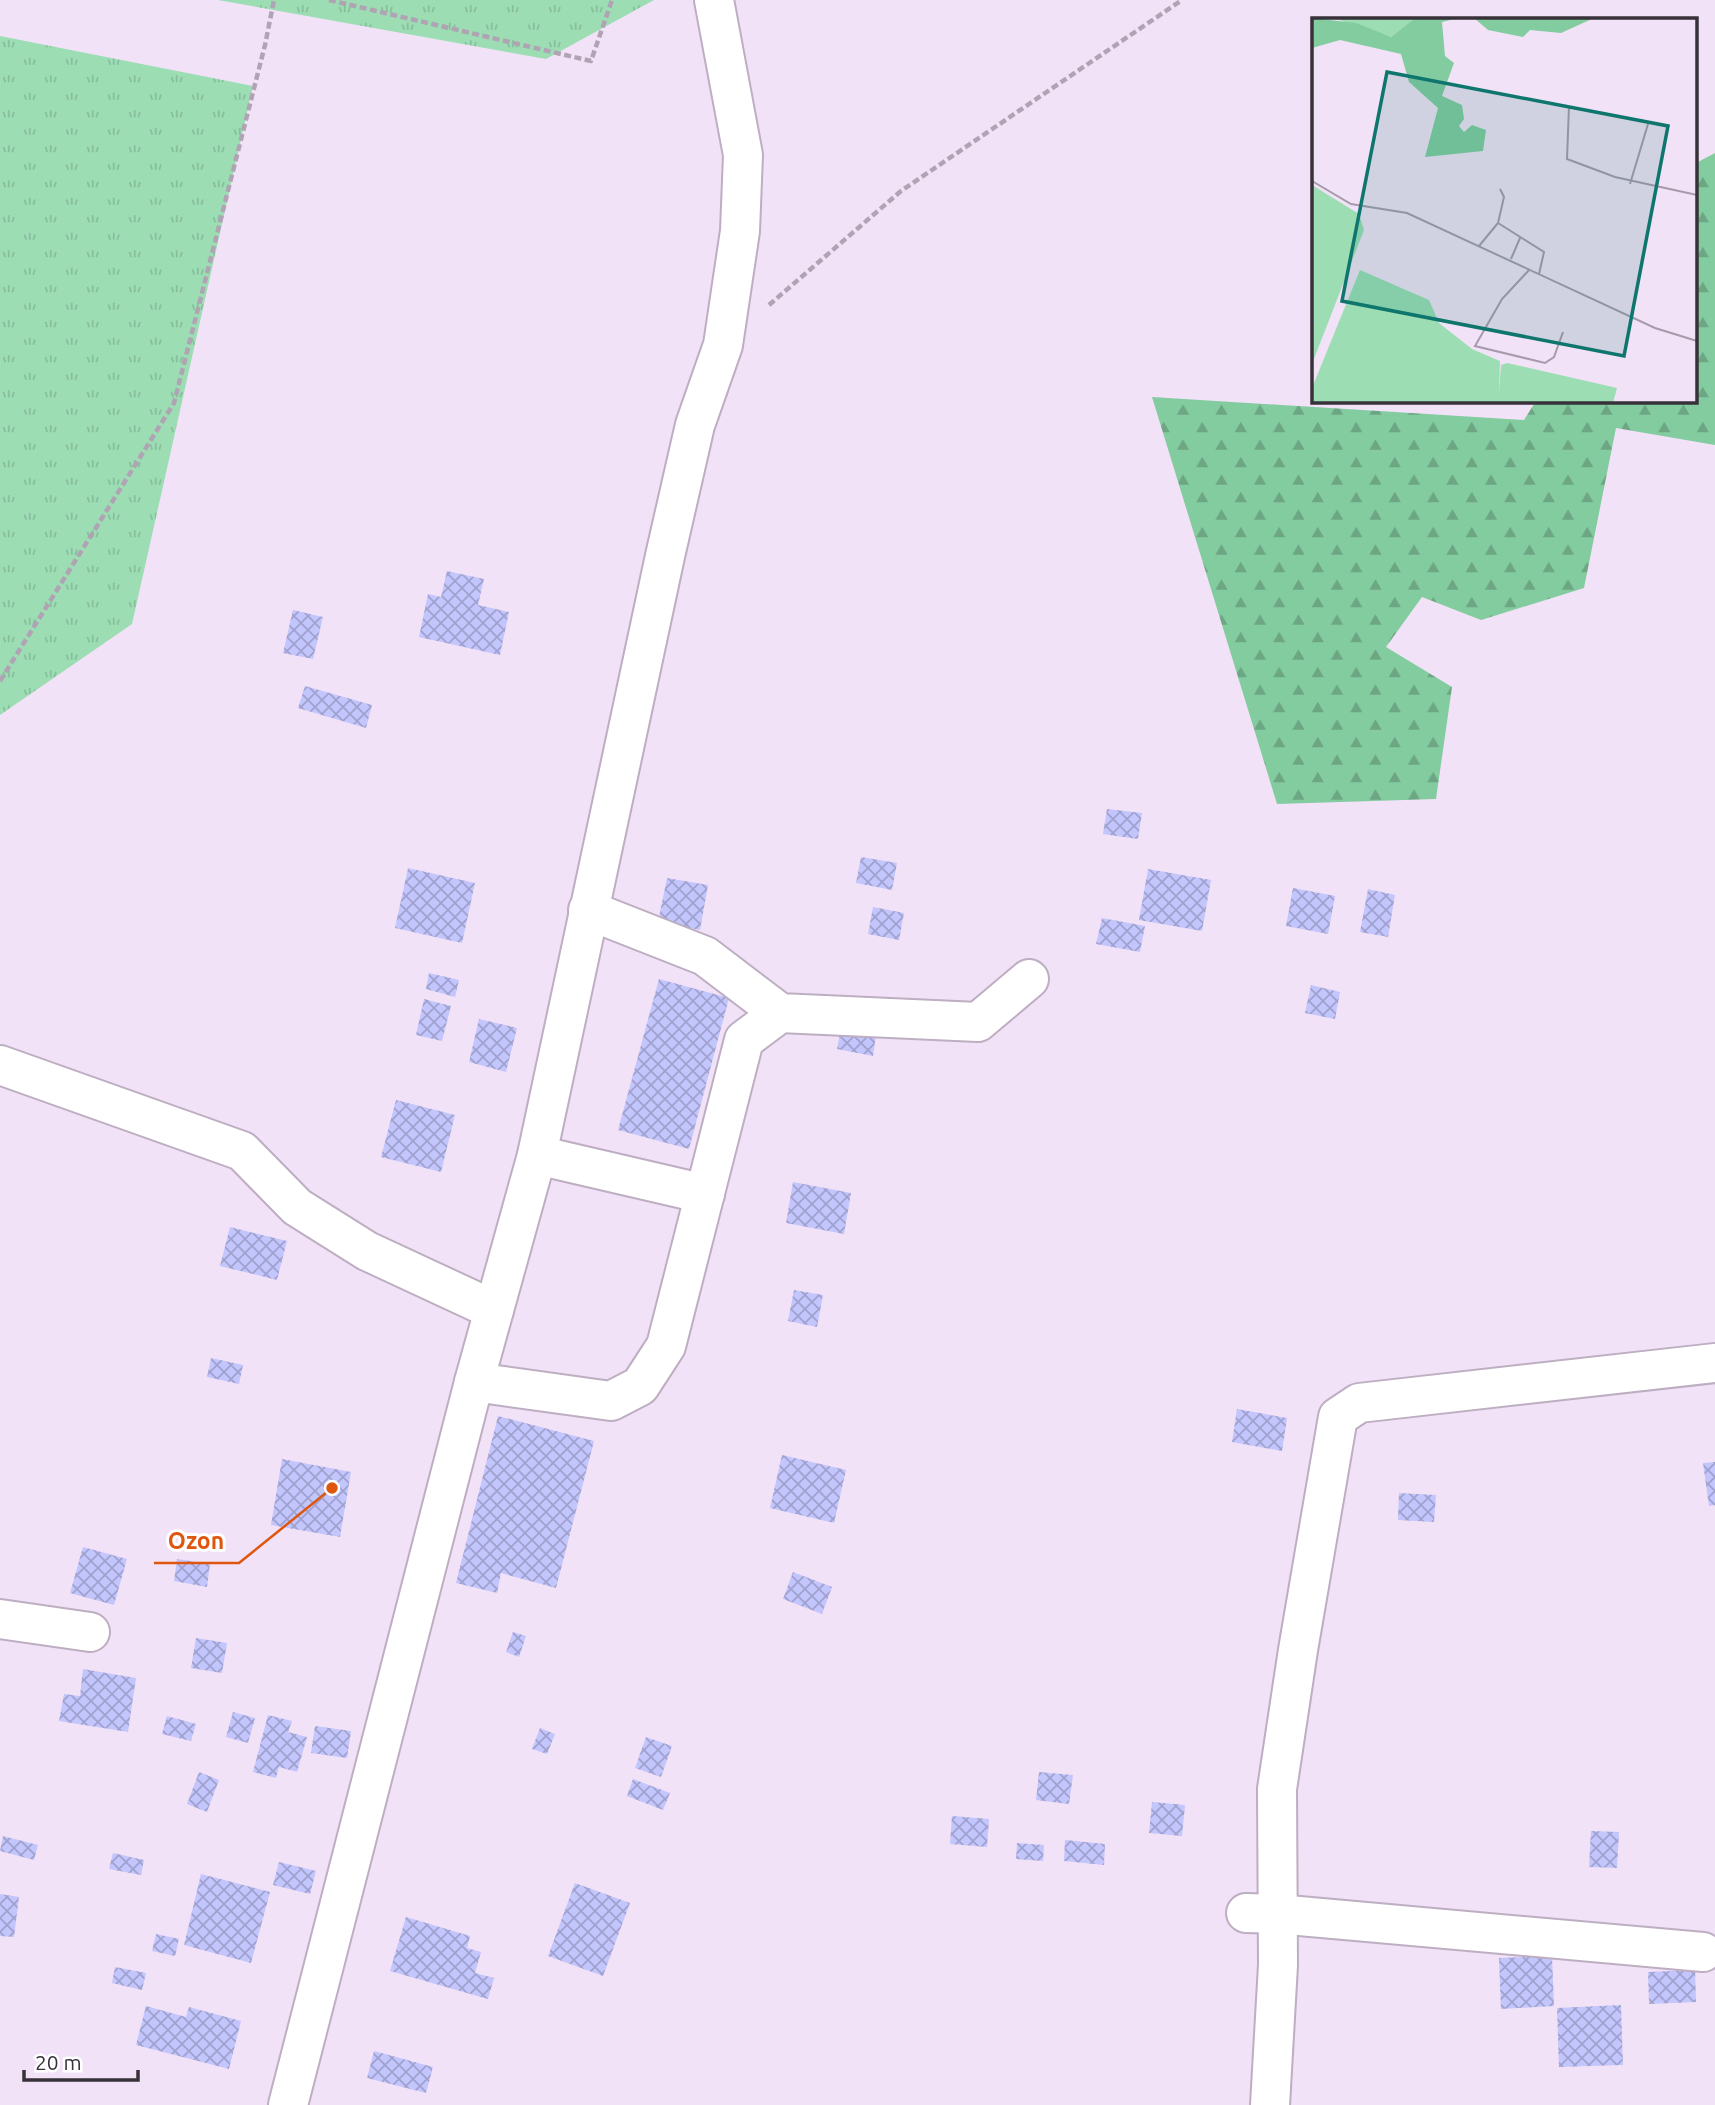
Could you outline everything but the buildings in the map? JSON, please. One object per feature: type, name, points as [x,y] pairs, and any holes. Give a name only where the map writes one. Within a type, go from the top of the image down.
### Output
[{"type":"street","points":[[288,2105],[474,1382],[537,1155],[695,425],[723,345],[740,231],[743,155],[714,0]]},
{"type":"street","points":[[589,910],[705,956],[780,1013],[978,1022],[1029,979]]},
{"type":"street","points":[[474,1382],[611,1401],[640,1386],[666,1346],[744,1040],[780,1013]]},
{"type":"street","points":[[0,1065],[242,1151],[297,1207],[368,1251],[494,1310]]},
{"type":"street","points":[[537,1155],[705,1194]]},
{"type":"street","points":[[1270,2105],[1278,1965],[1261,1913],[1277,1834],[1278,1789],[1294,1675],[1338,1417],[1359,1403],[1715,1363]]},
{"type":"street","points":[[0,1619],[90,1632]]},
{"type":"street","points":[[1261,1913],[1703,1952]]},
{"type":"path","points":[[0,681],[174,403],[265,46],[274,0]]},
{"type":"path","points":[[329,0],[591,61],[612,0]]},
{"type":"path","points":[[723,345],[901,191],[1182,0]]},
{"type":"green space","points":[[218,0],[654,0],[546,59]]},
{"type":"green space","points":[[0,36],[253,86],[132,624],[0,715]]},
{"type":"green space","points":[[1715,153],[1715,445],[1616,428],[1584,588],[1481,620],[1422,597],[1386,647],[1452,687],[1436,799],[1277,804],[1152,397],[1524,420],[1535,402],[1698,402],[1698,162]]},
{"type":"place","name":"Ozon","points":[[332,1488]]}]
